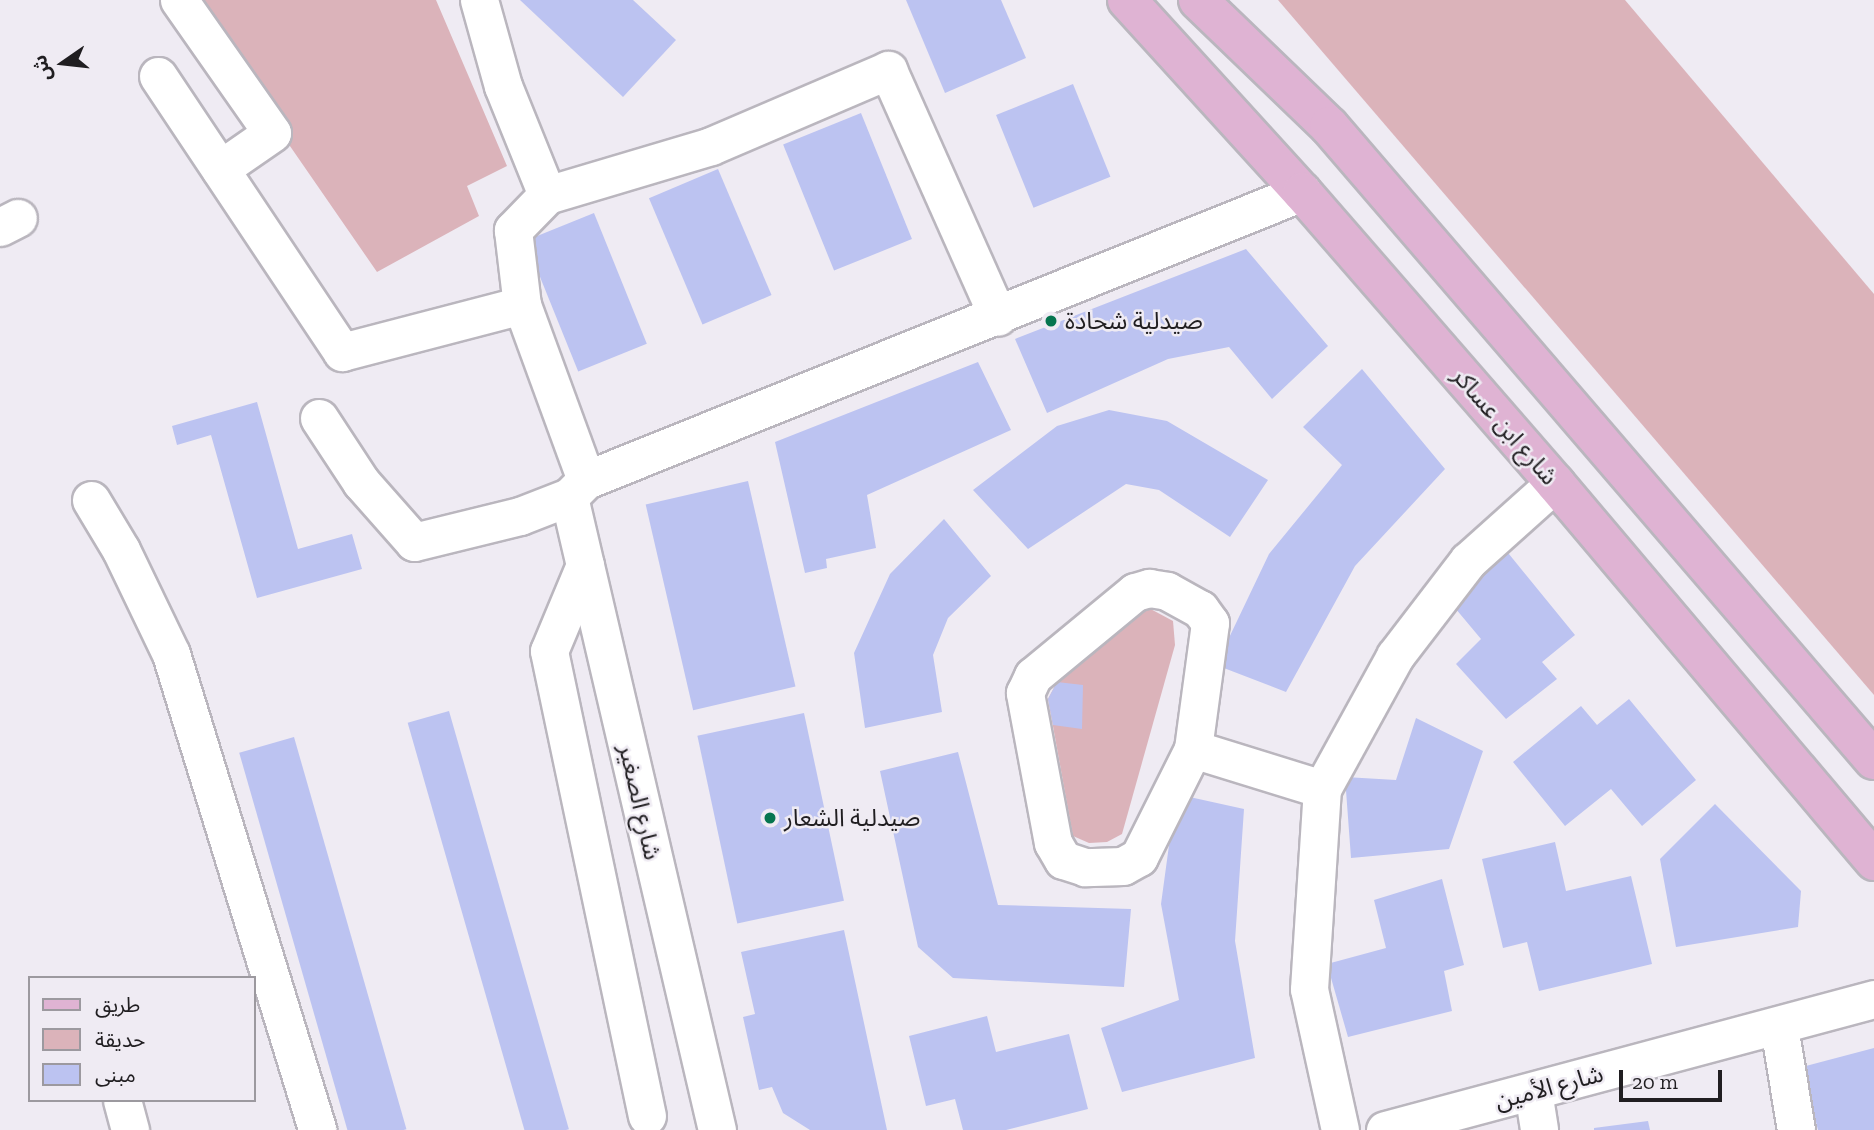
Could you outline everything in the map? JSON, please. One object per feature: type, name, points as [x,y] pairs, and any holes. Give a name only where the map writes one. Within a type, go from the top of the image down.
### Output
[{"type":"main road","name":"شارع ابن عساكر","points":[[1126,0],[1302,192],[1555,483],[1874,861]]},
{"type":"main road","points":[[1198,0],[1329,127],[1874,760]]},
{"type":"street","points":[[179,0],[272,133],[220,169]]},
{"type":"street","points":[[479,0],[503,86],[547,195],[711,146],[888,70],[999,317]]},
{"type":"street","points":[[158,76],[342,352],[522,304]]},
{"type":"street","points":[[319,418],[361,482],[414,542],[520,516],[577,489],[1302,192]]},
{"type":"street","name":"شارع الصغير","points":[[547,195],[513,230],[522,304],[577,489],[585,565],[717,1130]]},
{"type":"street","points":[[1340,1130],[1309,989],[1322,789],[1395,656],[1468,561],[1555,483]]},
{"type":"street","points":[[91,500],[132,571],[171,654],[265,989],[317,1130]]},
{"type":"street","points":[[585,565],[549,650],[647,1116]]},
{"type":"street","points":[[1149,587],[1167,591],[1200,609],[1210,623],[1193,749],[1139,857],[1124,866],[1085,867],[1063,860],[1053,843],[1025,693],[1033,676],[1135,592],[1149,587]]},
{"type":"street","points":[[1193,749],[1322,789]]},
{"type":"street","name":"شارع الأمين","points":[[1385,1130],[1779,1027],[1874,999]]},
{"type":"street","points":[[1779,1027],[1796,1130]]},
{"type":"street","points":[[1533,1091],[1539,1130]]},
{"type":"street","points":[[123,1102],[130,1130]]},
{"type":"green space","points":[[189,0],[436,0],[507,166],[467,186],[479,216],[377,272]]},
{"type":"green space","points":[[1278,0],[1625,0],[1874,294],[1874,695]]},
{"type":"green space","points":[[1145,606],[1173,621],[1175,645],[1122,834],[1107,842],[1089,843],[1073,836],[1048,699],[1057,682]]},
{"type":"building","points":[[520,0],[633,0],[676,40],[623,97]]},
{"type":"building","points":[[906,0],[1001,0],[1026,58],[945,93]]},
{"type":"building","points":[[1073,84],[1110,177],[1034,208],[996,115]]},
{"type":"building","points":[[861,113],[912,239],[834,271],[783,144]]},
{"type":"building","points":[[718,169],[772,295],[702,324],[649,198]]},
{"type":"building","points":[[594,213],[647,344],[578,371],[525,241]]},
{"type":"building","points":[[1246,249],[1328,346],[1272,399],[1229,347],[1168,359],[1047,413],[1015,339]]},
{"type":"building","points":[[978,362],[1011,430],[867,495],[876,548],[826,559],[827,568],[805,573],[775,442]]},
{"type":"building","points":[[1362,369],[1445,469],[1355,566],[1286,692],[1216,665],[1269,554],[1342,465],[1303,427]]},
{"type":"building","points":[[257,402],[298,549],[352,534],[362,569],[257,598],[211,435],[177,445],[172,426]]},
{"type":"building","points":[[1109,410],[1167,421],[1268,480],[1230,537],[1159,490],[1126,484],[1028,549],[973,490],[1057,426]]},
{"type":"building","points":[[748,481],[795,687],[693,710],[646,505]]},
{"type":"building","points":[[944,519],[991,576],[948,618],[933,655],[942,712],[865,728],[854,653],[890,574]]},
{"type":"building","points":[[1500,543],[1575,635],[1542,662],[1557,679],[1506,719],[1456,664],[1481,639],[1445,596]]},
{"type":"building","points":[[1057,682],[1083,685],[1082,729],[1053,725],[1048,699]]},
{"type":"building","points":[[1629,699],[1696,780],[1642,826],[1611,789],[1565,826],[1513,762],[1581,706],[1597,725]]},
{"type":"building","points":[[449,711],[569,1129],[524,1130],[408,723]]},
{"type":"building","name":"صيدلية الشعار","points":[[804,713],[844,901],[737,923],[697,736]]},
{"type":"building","points":[[1416,718],[1483,751],[1449,849],[1351,858],[1345,777],[1396,780]]},
{"type":"building","points":[[294,737],[406,1129],[347,1130],[239,753]]},
{"type":"building","points":[[958,752],[998,905],[1131,909],[1124,987],[953,978],[918,947],[880,771]]},
{"type":"building","points":[[1176,794],[1244,809],[1235,941],[1255,1058],[1122,1092],[1101,1028],[1179,1000],[1161,904]]},
{"type":"building","points":[[1715,804],[1801,891],[1798,927],[1676,947],[1660,859]]},
{"type":"building","points":[[1555,842],[1566,891],[1631,876],[1652,964],[1539,991],[1527,942],[1503,948],[1482,859]]},
{"type":"building","points":[[1442,879],[1464,965],[1444,971],[1452,1011],[1348,1037],[1327,964],[1386,948],[1374,900]]},
{"type":"building","points":[[844,930],[887,1130],[810,1130],[783,1113],[772,1087],[759,1090],[743,1017],[755,1014],[741,952]]},
{"type":"building","points":[[987,1016],[996,1052],[1069,1034],[1088,1109],[1006,1130],[963,1130],[955,1099],[926,1106],[909,1036]]},
{"type":"building","points":[[1874,1048],[1874,1130],[1818,1130],[1802,1067]]},
{"type":"building","points":[[1648,1121],[1650,1130],[1594,1130],[1594,1128]]},
{"type":"place","name":"صيدلية شحادة","points":[[1051,321]]},
{"type":"place","name":"صيدلية الشعار","points":[[770,818]]}]
